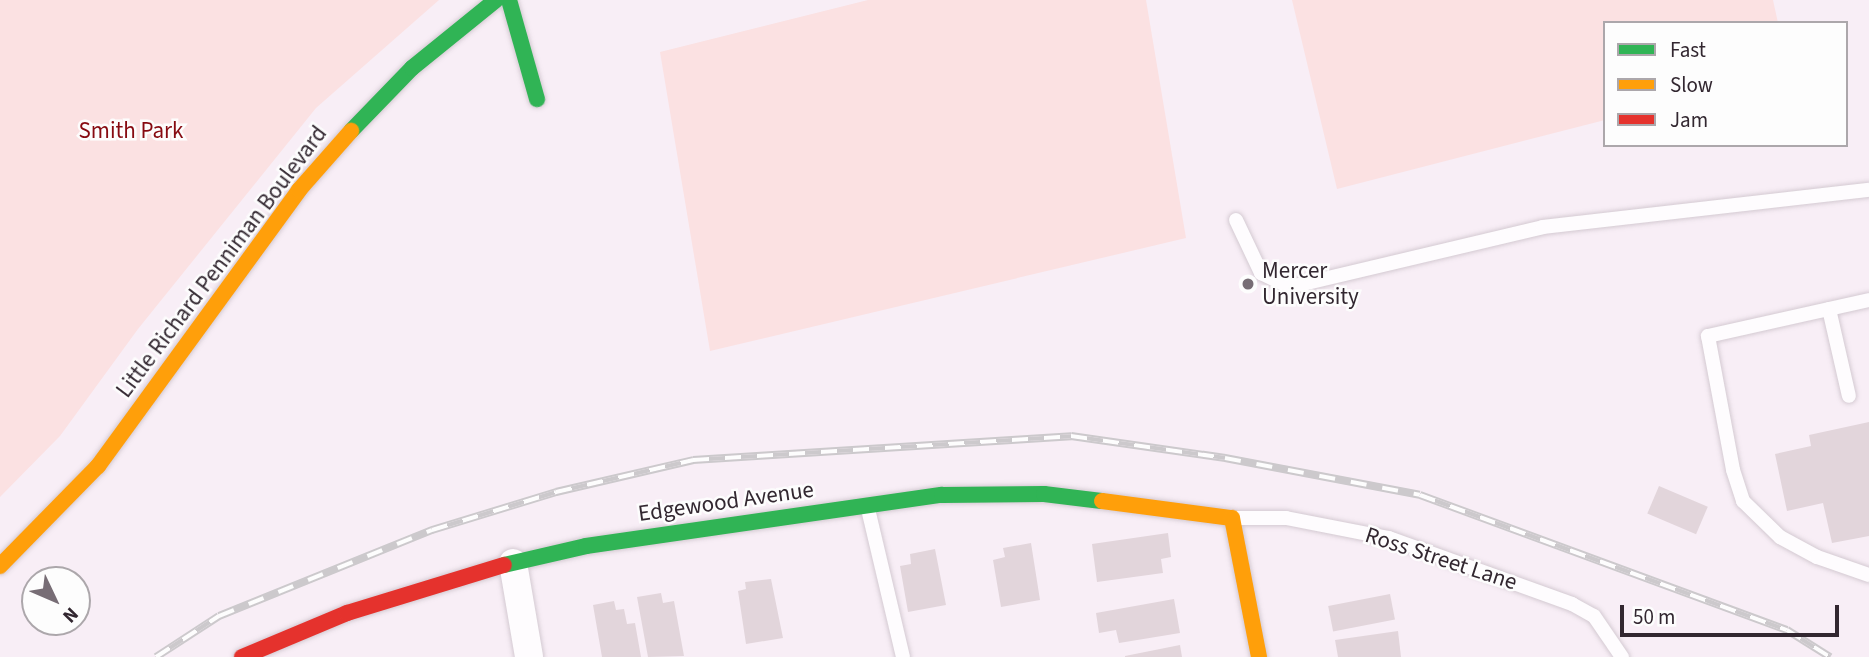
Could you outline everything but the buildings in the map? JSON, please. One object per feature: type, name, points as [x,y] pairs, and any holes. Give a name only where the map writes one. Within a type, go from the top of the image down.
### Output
[{"type":"street","name":"Little Richard Penniman Boulevard","points":[[0,566],[22,548],[98,466],[299,190],[343,139],[412,68],[496,0]]},
{"type":"street","points":[[509,0],[537,99]]},
{"type":"street","name":"Edgewood Avenue","points":[[242,657],[347,613],[454,577],[657,534],[942,495],[1044,494],[1232,518]]},
{"type":"street","points":[[1232,518],[1259,657]]},
{"type":"street","points":[[513,563],[529,657]]},
{"type":"lane","points":[[1236,220],[1261,273],[1290,288],[1543,226],[1869,190]]},
{"type":"lane","points":[[1869,300],[1708,336],[1733,470],[1743,501],[1780,537],[1817,557],[1869,576]]},
{"type":"lane","points":[[1829,309],[1849,396]]},
{"type":"lane","points":[[867,505],[903,657]]},
{"type":"lane","name":"Ross Street Lane","points":[[1232,518],[1286,518],[1389,538],[1572,604],[1594,616],[1622,657]]},
{"type":"green space","name":"Smith Park","points":[[0,0],[439,0],[316,108],[138,329],[60,436],[0,497]]},
{"type":"green space","points":[[868,0],[1146,0],[1186,238],[710,351],[660,52]]},
{"type":"green space","points":[[1292,0],[1773,0],[1778,21],[1603,21],[1603,121],[1337,189]]},
{"type":"railway","points":[[156,657],[219,616],[432,530],[556,492],[693,460],[1071,436],[1225,458],[1420,495],[1787,630],[1830,657]]},
{"type":"traffic: fast","points":[[351,131],[412,68],[496,0]]},
{"type":"traffic: fast","points":[[509,0],[537,99]]},
{"type":"traffic: fast","points":[[504,565],[586,546],[942,495],[1044,494],[1102,501]]},
{"type":"traffic: slow","points":[[0,566],[98,466],[299,190],[351,131]]},
{"type":"traffic: slow","points":[[1102,501],[1232,518],[1259,657]]},
{"type":"traffic: jam","points":[[242,657],[347,613],[504,565]]},
{"type":"place","name":"Mercer University","points":[[1248,284]]}]
